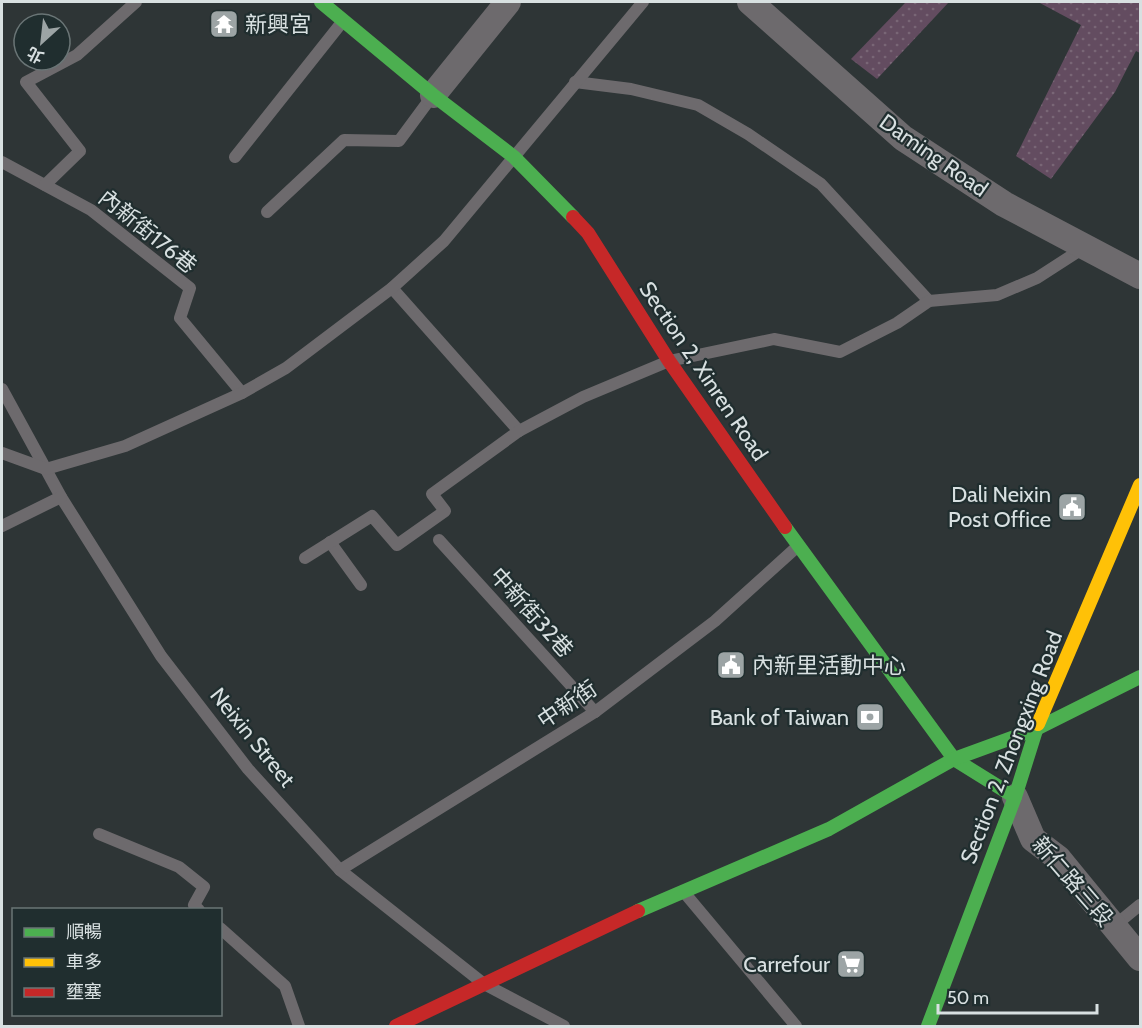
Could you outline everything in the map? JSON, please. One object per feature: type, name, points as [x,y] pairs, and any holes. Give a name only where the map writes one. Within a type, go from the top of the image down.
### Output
[{"type":"street","name":"Section 2, Xinren Road","points":[[321,2],[433,95],[514,157],[588,232],[669,361],[798,546],[954,759],[1015,797]]},
{"type":"street","points":[[433,95],[508,2]]},
{"type":"street","name":"Daming Road","points":[[750,2],[903,138],[1004,204],[1140,276]]},
{"type":"street","name":"Section 2, Zhongxing Road","points":[[928,1026],[1015,797],[1036,729],[1140,485]]},
{"type":"street","points":[[396,1026],[682,890],[829,829],[954,759],[1036,729],[1140,677]]},
{"type":"street","name":"新仁路三段","points":[[1015,797],[1033,839],[1058,858],[1140,958]]},
{"type":"lane","points":[[45,185],[80,151],[26,82],[77,55],[136,2]]},
{"type":"lane","points":[[2,453],[46,469],[125,446],[242,393],[286,368],[392,288],[444,241],[643,2]]},
{"type":"lane","points":[[235,157],[344,20]]},
{"type":"lane","points":[[575,82],[631,89],[698,105],[748,134],[821,184],[929,301]]},
{"type":"lane","points":[[267,212],[344,140],[399,141],[433,95]]},
{"type":"lane","name":"內新街176巷","points":[[2,162],[91,210],[122,231],[189,288],[180,318],[242,393]]},
{"type":"lane","points":[[305,558],[372,516],[397,545],[445,511],[432,494],[519,431],[583,398],[669,361],[774,339],[840,352],[897,323],[929,301],[997,295],[1037,278],[1086,246]]},
{"type":"lane","points":[[392,288],[519,431]]},
{"type":"lane","name":"Neixin Street","points":[[2,389],[61,496],[161,656],[248,769],[340,870],[484,984],[564,1026]]},
{"type":"lane","points":[[2,526],[61,496]]},
{"type":"lane","name":"中新街32巷","points":[[439,540],[595,712]]},
{"type":"lane","points":[[330,542],[361,585]]},
{"type":"lane","name":"中新街","points":[[340,870],[595,712],[715,621],[798,546]]},
{"type":"lane","points":[[99,834],[179,867],[204,887],[194,905],[198,908]]},
{"type":"lane","points":[[682,890],[796,1026]]},
{"type":"lane","points":[[1113,927],[1140,905]]},
{"type":"lane","points":[[222,930],[285,986],[299,1026]]},
{"type":"shaded area","points":[[906,2],[949,2],[877,79],[851,59]]},
{"type":"shaded area","points":[[1038,2],[1140,2],[1140,53],[1136,51],[1115,92],[1051,179],[1016,156],[1081,25]]},
{"type":"traffic: fast","points":[[321,2],[433,95],[514,157],[573,217]]},
{"type":"traffic: fast","points":[[785,527],[954,759],[1015,797]]},
{"type":"traffic: fast","points":[[638,911],[829,829],[954,759],[1036,729],[1140,677]]},
{"type":"traffic: fast","points":[[928,1026],[1015,797],[1038,724]]},
{"type":"traffic: slow","points":[[1038,724],[1140,485]]},
{"type":"traffic: jam","points":[[573,217],[588,233],[669,361],[785,527]]},
{"type":"traffic: jam","points":[[396,1026],[638,911]]},
{"type":"place","name":"新興宮","points":[[224,24]]},
{"type":"place","name":"Dali Neixin Post Office","points":[[1072,507]]},
{"type":"place","name":"內新里活動中心","points":[[731,665]]},
{"type":"place","name":"Bank of Taiwan","points":[[870,717]]},
{"type":"place","name":"Carrefour","points":[[851,964]]}]
